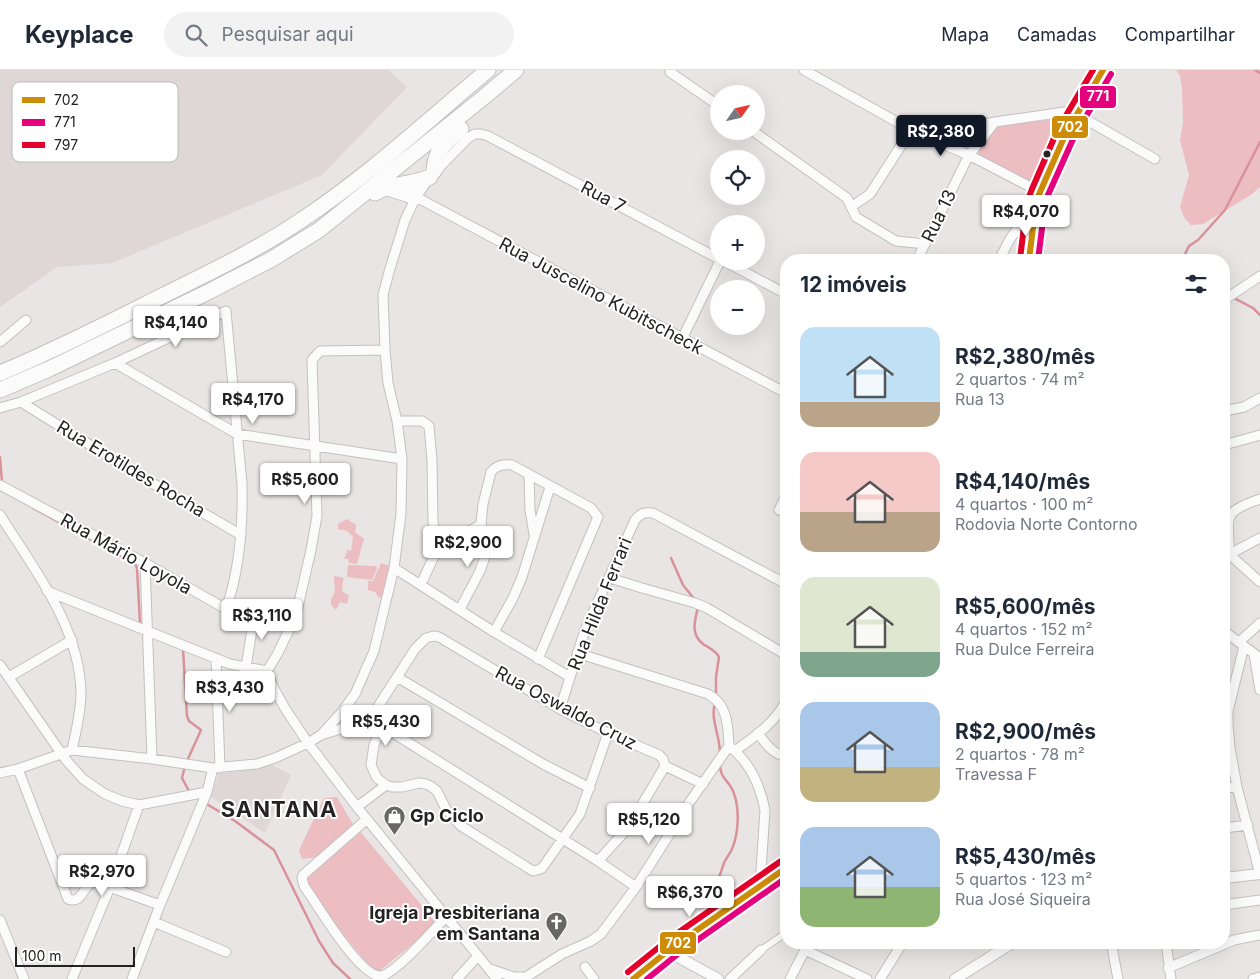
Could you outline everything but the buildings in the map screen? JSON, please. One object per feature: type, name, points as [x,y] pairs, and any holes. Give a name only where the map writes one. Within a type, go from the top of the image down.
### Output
[{"type":"highway","points":[[405,140],[414,123],[478,70]]},
{"type":"highway","points":[[0,373],[131,312],[258,247],[299,222],[342,192],[488,70]]},
{"type":"highway","points":[[355,202],[385,187],[412,183],[432,174],[436,154],[443,144],[518,70]]},
{"type":"highway","points":[[0,390],[48,370],[264,264],[319,230],[518,70]]},
{"type":"highway","points":[[385,187],[416,197]]},
{"type":"main road","points":[[1030,254],[1038,197],[1052,162],[1077,113],[1103,70]]},
{"type":"main road","points":[[633,979],[667,951],[780,872]]},
{"type":"street","points":[[804,70],[922,136],[969,155],[1038,197],[1010,239],[1003,254]]},
{"type":"street","points":[[670,72],[710,100]]},
{"type":"street","points":[[922,136],[995,122],[1071,111],[1155,159]]},
{"type":"street","name":"Rua 13","points":[[920,254],[969,155],[995,122]]},
{"type":"street","points":[[851,206],[870,194],[911,130]]},
{"type":"street","name":"Rua 7","points":[[432,174],[468,138],[475,134],[488,136],[710,254]]},
{"type":"street","points":[[765,139],[847,198],[856,217],[896,241],[925,244]]},
{"type":"street","points":[[321,735],[355,694],[366,672],[374,651],[394,568],[401,514],[402,459],[397,421],[388,383],[383,295],[401,232],[416,197],[432,174]]},
{"type":"street","name":"Rua Juscelino Kubitscheck","points":[[416,197],[780,390]]},
{"type":"street","points":[[682,339],[716,270]]},
{"type":"street","name":"Rua 7","points":[[740,270],[780,291]]},
{"type":"street","points":[[1230,296],[1260,276]]},
{"type":"street","points":[[0,408],[21,402],[115,364],[226,311],[242,484],[241,535],[235,584],[226,609]]},
{"type":"street","points":[[0,342],[26,320]]},
{"type":"street","points":[[267,671],[278,654],[296,614],[317,516],[312,360],[320,351],[385,350]]},
{"type":"street","points":[[115,364],[237,434],[402,459]]},
{"type":"street","points":[[1230,410],[1244,406],[1260,398]]},
{"type":"street","name":"Rua Erotildes Rocha","points":[[21,402],[135,473],[241,535]]},
{"type":"street","points":[[397,421],[422,421],[429,426],[432,460],[433,522],[438,548],[421,584]]},
{"type":"street","points":[[1230,443],[1260,435]]},
{"type":"street","points":[[460,609],[480,571],[486,554],[486,536],[481,524],[490,472],[504,464],[512,465],[591,508],[598,517],[538,659]]},
{"type":"street","points":[[530,475],[530,510],[535,537]]},
{"type":"street","name":"Rua Mário Loyola","points":[[0,485],[145,562],[226,609],[296,614]]},
{"type":"street","points":[[494,632],[513,598],[535,537],[550,487]]},
{"type":"street","points":[[1230,515],[1233,510],[1260,499]]},
{"type":"street","name":"Rua Hilda Ferrari","points":[[560,709],[585,630],[610,578],[634,520],[640,514],[653,513],[780,581]]},
{"type":"street","points":[[0,515],[47,591],[72,640],[79,670],[81,693],[80,706],[67,752]]},
{"type":"street","points":[[438,548],[481,524]]},
{"type":"street","points":[[1230,554],[1260,538]]},
{"type":"street","points":[[1230,559],[1260,582]]},
{"type":"street","points":[[145,562],[152,759]]},
{"type":"street","points":[[394,568],[421,584],[439,598],[570,677]]},
{"type":"street","points":[[610,578],[707,608],[780,651]]},
{"type":"street","points":[[47,591],[216,658],[267,671]]},
{"type":"street","points":[[246,667],[255,611]]},
{"type":"street","points":[[1230,701],[1241,644],[1260,623]]},
{"type":"street","points":[[1230,636],[1257,656],[1260,690]]},
{"type":"street","name":"Rua Oswaldo Cruz","points":[[397,677],[415,649],[426,638],[439,637],[560,709],[659,756],[663,759],[666,766],[703,784]]},
{"type":"street","points":[[9,677],[72,640]]},
{"type":"street","points":[[577,654],[708,694],[724,709],[732,748],[753,773],[763,800],[765,810],[760,871],[762,884]]},
{"type":"street","points":[[132,979],[216,768],[216,658]]},
{"type":"street","points":[[0,665],[67,752],[83,779],[94,787],[122,802],[139,805],[207,792]]},
{"type":"street","points":[[267,671],[286,710],[308,743],[497,979]]},
{"type":"street","points":[[0,773],[18,769],[67,752],[152,759],[216,768],[257,764],[275,758],[321,735],[347,727],[372,716],[397,677],[543,764],[590,788]]},
{"type":"street","points":[[488,968],[514,977],[526,977],[562,954],[592,941],[601,934],[636,887],[703,784],[732,748],[758,734],[780,712]]},
{"type":"street","points":[[372,716],[382,726],[598,861],[636,887]]},
{"type":"street","points":[[382,726],[374,745],[370,765],[377,778],[386,785],[397,787],[416,783],[426,784],[437,792],[446,809],[461,826],[533,872],[540,869],[563,840],[580,814],[608,733]]},
{"type":"street","points":[[758,734],[774,752],[780,755]]},
{"type":"street","points":[[1230,760],[1260,874],[1230,877]]},
{"type":"street","points":[[598,861],[628,828],[666,766]]},
{"type":"street","points":[[18,769],[68,899],[78,900],[88,884],[92,882],[110,886],[160,905]]},
{"type":"street","points":[[358,807],[386,785]]},
{"type":"street","points":[[1230,788],[1237,787]]},
{"type":"street","points":[[72,979],[110,886],[139,805]]},
{"type":"street","points":[[367,819],[303,875],[302,878],[304,886],[353,960],[372,975],[383,976],[400,963],[447,916]]},
{"type":"street","points":[[1230,827],[1248,825]]},
{"type":"street","points":[[1230,903],[1260,900]]},
{"type":"street","points":[[0,920],[24,979]]},
{"type":"street","points":[[154,922],[226,952]]},
{"type":"street","points":[[1230,941],[1260,935]]},
{"type":"street","points":[[730,979],[761,950],[780,937]]},
{"type":"street","points":[[790,979],[805,949]]},
{"type":"street","points":[[812,949],[867,979]]},
{"type":"street","points":[[880,979],[899,949]]},
{"type":"street","points":[[955,979],[1003,949]]},
{"type":"street","points":[[1112,949],[1118,979]]},
{"type":"street","points":[[1167,949],[1171,979]]},
{"type":"street","points":[[1168,968],[1212,949]]},
{"type":"street","points":[[667,951],[718,979]]},
{"type":"street","points":[[457,979],[478,956]]},
{"type":"street","points":[[584,966],[594,979]]},
{"type":"street","points":[[1252,979],[1260,976]]},
{"type":"shaded area","points":[[0,70],[388,70],[407,87],[322,175],[112,263],[57,267],[0,307]]},
{"type":"shaded area","points":[[1176,70],[1260,70],[1260,187],[1252,194],[1203,224],[1191,225],[1185,219],[1180,207],[1189,175],[1180,140],[1183,123],[1182,88],[1180,76]]},
{"type":"shaded area","points":[[1069,118],[1035,187],[975,154],[998,125]]},
{"type":"shaded area","points":[[347,519],[356,525],[355,532],[364,539],[357,564],[349,563],[348,559],[344,559],[346,550],[351,551],[353,537],[347,531],[338,529],[338,524]]},
{"type":"shaded area","points":[[381,563],[390,566],[382,596],[379,598],[375,592],[368,590],[368,581],[373,581]]},
{"type":"shaded area","points":[[348,565],[376,566],[377,569],[372,580],[347,577]]},
{"type":"shaded area","points":[[334,576],[345,578],[343,580],[342,592],[349,595],[347,604],[340,602],[336,610],[331,605],[331,599],[335,592]]},
{"type":"shaded area","points":[[268,763],[291,775],[265,833],[211,797],[219,773],[243,771]]},
{"type":"shaded area","points":[[337,797],[354,826],[319,857],[302,859],[299,850],[324,798]]},
{"type":"shaded area","points":[[359,830],[437,924],[376,974],[298,880]]},
{"type":"waterway","points":[[1255,70],[1260,73]]},
{"type":"waterway","points":[[1185,254],[1189,246],[1198,240],[1225,210],[1260,142]]},
{"type":"waterway","points":[[1232,297],[1253,308],[1260,315]]},
{"type":"waterway","points":[[0,457],[2,482]]},
{"type":"waterway","points":[[33,508],[135,564],[137,568],[140,623],[142,626]]},
{"type":"waterway","points":[[671,558],[683,585],[695,600]]},
{"type":"waterway","points":[[698,607],[694,627],[696,636],[719,657],[716,697]]},
{"type":"waterway","points":[[183,649],[187,716],[189,721],[201,730],[187,761]]},
{"type":"waterway","points":[[715,702],[714,721],[720,753]]},
{"type":"waterway","points":[[710,915],[705,897],[706,891],[718,879],[732,849],[738,820],[737,805],[733,791],[721,773],[720,764]]},
{"type":"waterway","points":[[185,766],[182,778],[190,793]]},
{"type":"waterway","points":[[205,803],[235,821],[274,850],[319,941],[333,963],[350,979]]},
{"type":"waterway","points":[[643,979],[666,960]]},
{"type":"transit line","name":"797","points":[[1021,254],[1027,202],[1032,189],[1058,129],[1093,70]]},
{"type":"transit line","name":"702","points":[[1030,254],[1036,203],[1040,192],[1066,133],[1103,70]]},
{"type":"transit line","name":"771","points":[[1039,254],[1048,195],[1074,137],[1111,74]]},
{"type":"transit line","name":"797","points":[[628,972],[669,939],[780,862]]},
{"type":"transit line","name":"702","points":[[633,979],[674,946],[780,872]]},
{"type":"transit line","name":"771","points":[[647,979],[679,953],[780,882]]},
{"type":"place","name":"Gp Ciclo","points":[[394,835]]},
{"type":"place","name":"Igreja Presbiteriana em Santana","points":[[556,942]]},
{"type":"district","name":"SANTANA","points":[[279,809]]}]
